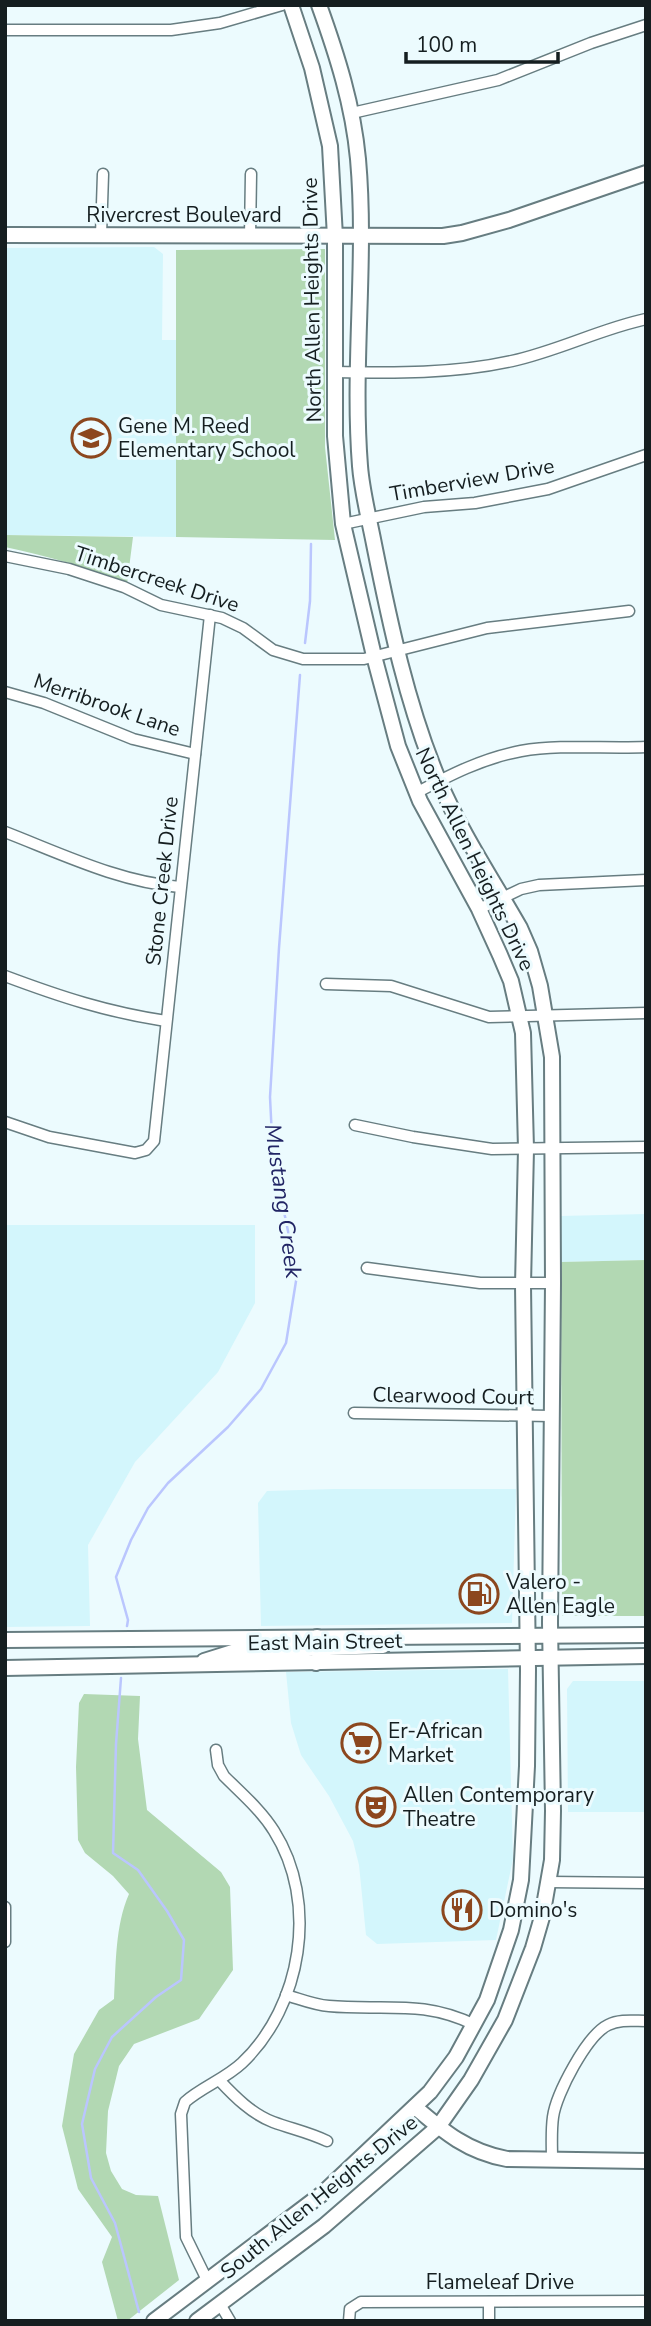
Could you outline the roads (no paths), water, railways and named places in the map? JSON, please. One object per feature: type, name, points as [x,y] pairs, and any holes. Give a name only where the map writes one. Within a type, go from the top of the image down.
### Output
[{"type":"main road","name":"North Allen Heights Drive","points":[[290,5],[324,112],[333,181],[335,448],[343,524],[398,746],[416,793],[479,909],[511,981],[521,1016],[525,1053],[526,1149],[523,1285],[527,1658]]},
{"type":"main road","name":"North Allen Heights Drive","points":[[318,5],[337,55],[352,113],[358,158],[360,466],[398,649],[414,715],[439,781],[530,951],[546,1016],[552,1057],[551,1657]]},
{"type":"main road","name":"Rivercrest Boulevard","points":[[5,235],[443,236],[509,220],[646,173]]},
{"type":"main road","points":[[316,1663],[323,1651],[329,1648],[395,1646],[421,1636]]},
{"type":"main road","name":"East Main Street","points":[[5,1640],[646,1636]]},
{"type":"main road","points":[[197,1665],[215,1656],[236,1651],[304,1650],[312,1648],[317,1637]]},
{"type":"main road","name":"East Main Street","points":[[5,1668],[646,1656]]},
{"type":"main road","name":"South Allen Heights Drive","points":[[197,2321],[324,2226],[438,2127],[471,2080],[505,2021],[533,1948],[552,1860],[551,1657]]},
{"type":"main road","name":"South Allen Heights Drive","points":[[154,2321],[322,2194],[438,2082],[475,2025],[499,1971],[521,1880],[527,1766],[527,1658]]},
{"type":"main road","points":[[521,1880],[548,1882]]},
{"type":"main road","points":[[415,2107],[438,2127],[472,2150],[488,2156],[507,2159],[646,2161]]},
{"type":"main road","points":[[208,2282],[220,2304]]},
{"type":"street","points":[[5,30],[171,30],[220,23],[282,5]]},
{"type":"street","points":[[352,113],[498,80],[591,43],[646,25]]},
{"type":"street","points":[[101,235],[103,174]]},
{"type":"street","points":[[250,236],[251,174]]},
{"type":"street","points":[[335,372],[446,371],[482,367],[515,361],[646,319]]},
{"type":"street","name":"Timberview Drive","points":[[343,524],[424,507],[475,503],[548,489],[646,455]]},
{"type":"street","name":"Timbercreek Drive","points":[[5,556],[69,569],[124,587],[161,605],[210,615],[243,628],[273,650],[289,656],[329,660],[374,656],[487,628],[629,611]]},
{"type":"street","name":"Stone Creek Drive","points":[[5,1122],[49,1137],[135,1153],[146,1150],[154,1141],[210,615]]},
{"type":"street","name":"Merribrook Lane","points":[[5,692],[44,703],[133,738],[195,754]]},
{"type":"street","points":[[416,793],[480,762],[524,751],[646,747]]},
{"type":"street","points":[[5,832],[107,871],[159,885],[180,887]]},
{"type":"street","points":[[479,909],[521,889],[539,885],[646,880]]},
{"type":"street","points":[[5,976],[81,1004],[166,1021]]},
{"type":"street","points":[[326,984],[391,986],[489,1017],[646,1013]]},
{"type":"street","points":[[355,1125],[477,1148],[646,1147]]},
{"type":"street","points":[[367,1268],[450,1280],[523,1285],[553,1283]]},
{"type":"street","name":"Clearwood Court","points":[[354,1413],[551,1416]]},
{"type":"street","points":[[208,2282],[186,2237],[181,2114],[185,2102],[220,2081],[243,2062],[263,2037],[286,1995],[299,1948],[298,1908],[287,1857],[274,1830],[224,1776],[218,1765],[216,1749]]},
{"type":"street","points":[[548,1882],[646,1883]]},
{"type":"street","points":[[5,1907],[5,1942]]},
{"type":"street","points":[[286,1995],[326,2006],[413,2007],[436,2010],[475,2025]]},
{"type":"street","points":[[552,2160],[553,2115],[561,2090],[589,2043],[605,2026],[615,2022],[646,2021]]},
{"type":"street","points":[[220,2081],[260,2116],[327,2141]]},
{"type":"street","name":"Flameleaf Drive","points":[[349,2321],[350,2309],[361,2302],[646,2301]]},
{"type":"street","points":[[489,2302],[489,2321]]},
{"type":"street","points":[[220,2304],[230,2321]]},
{"type":"waterway","name":"Mustang Creek","points":[[305,643],[310,601],[311,544]]},
{"type":"waterway","name":"Mustang Creek","points":[[127,1626],[128,1620],[116,1577],[148,1508],[168,1483],[228,1427],[261,1389],[286,1343],[297,1275],[273,1158],[270,1097],[300,675]]},
{"type":"waterway","name":"Mustang Creek","points":[[121,1678],[113,1853],[138,1870],[184,1940],[181,1980],[156,1997],[112,2037],[95,2069],[82,2124],[91,2178],[115,2223],[139,2312]]},
{"type":"place","name":"Gene M. Reed Elementary School","points":[[91,438]]},
{"type":"place","name":"Valero - Allen Eagle","points":[[479,1594]]},
{"type":"place","name":"Er-African Market","points":[[361,1743]]},
{"type":"place","name":"Allen Contemporary Theatre","points":[[376,1807]]},
{"type":"place","name":"Domino's","points":[[462,1910]]}]
